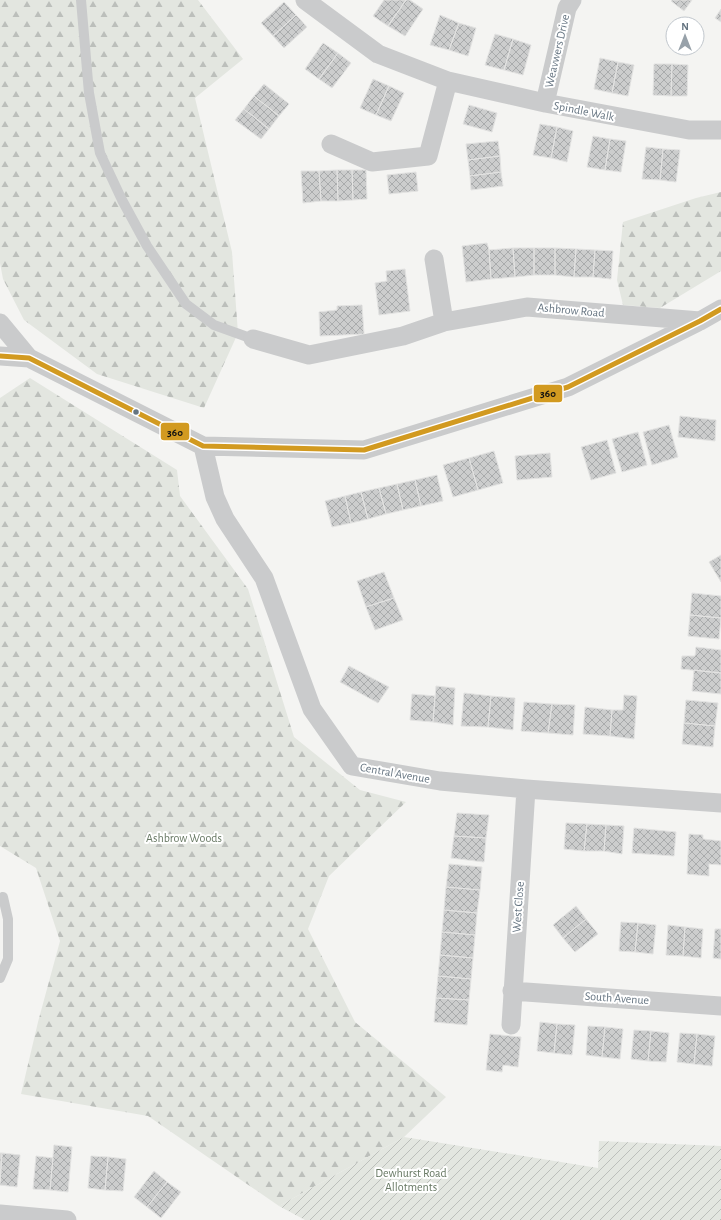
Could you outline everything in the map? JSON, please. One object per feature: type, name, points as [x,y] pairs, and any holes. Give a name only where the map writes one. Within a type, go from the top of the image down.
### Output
[{"type":"street","name":"Spindle Walk","points":[[305,0],[378,54],[448,81],[545,103],[689,130],[721,130]]},
{"type":"street","name":"Weavwers Drive","points":[[545,103],[567,8],[572,0]]},
{"type":"street","points":[[331,144],[372,162],[428,156],[448,81]]},
{"type":"street","points":[[434,259],[444,322]]},
{"type":"street","name":"Ashbrow Road","points":[[253,339],[309,355],[403,336],[444,322],[527,306],[700,321]]},
{"type":"street","points":[[0,356],[29,358],[203,446],[364,450],[568,387],[721,309]]},
{"type":"street","points":[[0,323],[29,358]]},
{"type":"street","name":"Central Avenue","points":[[203,446],[215,497],[225,519],[264,578],[312,709],[352,766],[440,781],[526,789],[721,802]]},
{"type":"street","name":"West Close","points":[[511,1025],[526,789]]},
{"type":"street","name":"South Avenue","points":[[512,991],[721,1006]]},
{"type":"street","points":[[0,1214],[67,1220]]},
{"type":"lane","points":[[81,0],[89,93],[100,153],[122,200],[147,246],[186,304],[214,325],[253,339]]},
{"type":"lane","points":[[0,978],[8,959],[8,918],[3,897]]},
{"type":"green space","points":[[0,0],[198,0],[243,59],[195,98],[232,252],[238,333],[204,408],[97,374],[24,320],[3,279],[0,263]]},
{"type":"green space","points":[[721,192],[721,271],[660,308],[623,305],[617,280],[623,222],[696,198]]},
{"type":"green space","name":"Ashbrow Woods","points":[[30,378],[177,470],[180,496],[248,589],[294,737],[360,790],[406,802],[329,876],[308,929],[355,1022],[446,1097],[404,1137],[279,1206],[148,1116],[21,1094],[38,1022],[60,941],[36,868],[0,846],[0,398]]},
{"type":"green space","name":"Dewhurst Road Allotments","points":[[404,1137],[598,1168],[599,1141],[721,1146],[721,1220],[305,1220],[279,1206]]},
{"type":"building","points":[[384,0],[406,0],[388,26],[373,16]]},
{"type":"building","points":[[406,0],[410,0],[423,9],[405,36],[388,26]]},
{"type":"building","points":[[692,0],[684,11],[671,1]]},
{"type":"building","points":[[284,2],[296,15],[273,36],[261,23]]},
{"type":"building","points":[[721,9],[721,22],[715,18]]},
{"type":"building","points":[[296,15],[307,27],[284,48],[273,36]]},
{"type":"building","points":[[440,15],[459,23],[449,50],[430,45]]},
{"type":"building","points":[[459,23],[476,28],[468,56],[449,50]]},
{"type":"building","points":[[495,34],[513,39],[504,70],[485,65]]},
{"type":"building","points":[[513,39],[531,45],[523,75],[504,70]]},
{"type":"building","points":[[323,43],[338,53],[319,79],[305,69]]},
{"type":"building","points":[[338,53],[351,63],[332,88],[319,79]]},
{"type":"building","points":[[600,58],[618,62],[612,93],[594,89]]},
{"type":"building","points":[[618,62],[634,65],[628,96],[612,93]]},
{"type":"building","points":[[654,64],[672,64],[671,96],[653,95]]},
{"type":"building","points":[[672,64],[688,65],[687,96],[671,96]]},
{"type":"building","points":[[373,79],[389,86],[376,115],[360,108]]},
{"type":"building","points":[[264,84],[289,104],[279,116],[254,96]]},
{"type":"building","points":[[389,86],[404,93],[391,121],[376,115]]},
{"type":"building","points":[[254,96],[279,116],[269,129],[244,109]]},
{"type":"building","points":[[469,105],[497,113],[492,132],[463,124]]},
{"type":"building","points":[[244,109],[269,129],[261,139],[235,120]]},
{"type":"building","points":[[540,124],[557,127],[551,158],[533,155]]},
{"type":"building","points":[[557,127],[573,131],[567,162],[551,158]]},
{"type":"building","points":[[593,136],[610,139],[605,170],[587,167]]},
{"type":"building","points":[[610,139],[626,141],[621,172],[605,170]]},
{"type":"building","points":[[498,141],[500,156],[468,160],[466,144]]},
{"type":"building","points":[[646,147],[663,149],[660,180],[642,179]]},
{"type":"building","points":[[663,149],[680,150],[676,182],[660,180]]},
{"type":"building","points":[[500,156],[501,172],[470,176],[468,160]]},
{"type":"building","points":[[337,170],[338,201],[321,201],[319,171]]},
{"type":"building","points":[[337,170],[352,170],[353,200],[338,201]]},
{"type":"building","points":[[352,170],[366,170],[367,199],[353,200]]},
{"type":"building","points":[[301,171],[319,171],[321,201],[303,203]]},
{"type":"building","points":[[416,172],[418,191],[389,194],[387,175]]},
{"type":"building","points":[[501,172],[503,186],[471,190],[470,176]]},
{"type":"building","points":[[487,243],[489,250],[491,279],[466,282],[462,246]]},
{"type":"building","points":[[513,248],[515,277],[491,279],[489,250]]},
{"type":"building","points":[[513,248],[534,248],[534,275],[515,277]]},
{"type":"building","points":[[534,248],[555,248],[555,275],[534,275]]},
{"type":"building","points":[[555,248],[576,249],[574,277],[555,275]]},
{"type":"building","points":[[576,249],[595,250],[593,277],[574,277]]},
{"type":"building","points":[[595,250],[613,251],[611,279],[593,277]]},
{"type":"building","points":[[405,269],[410,311],[379,315],[375,283],[387,281],[386,271]]},
{"type":"building","points":[[362,305],[364,334],[320,336],[319,312],[337,310],[337,306]]},
{"type":"building","points":[[680,416],[716,420],[715,441],[678,437]]},
{"type":"building","points":[[669,425],[678,457],[652,465],[643,432]]},
{"type":"building","points":[[638,432],[647,465],[622,472],[612,439]]},
{"type":"building","points":[[607,440],[616,473],[591,480],[581,447]]},
{"type":"building","points":[[494,451],[503,483],[478,490],[469,458]]},
{"type":"building","points":[[550,453],[552,477],[517,480],[515,456]]},
{"type":"building","points":[[469,458],[478,490],[453,497],[443,465]]},
{"type":"building","points":[[437,475],[443,501],[421,506],[415,480]]},
{"type":"building","points":[[415,480],[421,506],[403,510],[397,484]]},
{"type":"building","points":[[397,484],[403,510],[386,514],[379,488]]},
{"type":"building","points":[[379,488],[386,514],[368,519],[361,492]]},
{"type":"building","points":[[361,492],[368,519],[351,523],[345,496]]},
{"type":"building","points":[[345,496],[351,523],[332,527],[325,501]]},
{"type":"building","points":[[721,555],[721,582],[709,562]]},
{"type":"building","points":[[384,572],[394,598],[366,607],[357,581]]},
{"type":"building","points":[[692,593],[721,596],[721,618],[690,615]]},
{"type":"building","points":[[394,598],[403,620],[375,630],[366,607]]},
{"type":"building","points":[[690,615],[721,618],[719,639],[688,636]]},
{"type":"building","points":[[696,647],[721,650],[721,673],[681,669],[682,656],[695,656]]},
{"type":"building","points":[[349,666],[389,687],[378,703],[340,682]]},
{"type":"building","points":[[694,670],[721,673],[721,694],[692,691]]},
{"type":"building","points":[[436,686],[455,688],[453,725],[433,722]]},
{"type":"building","points":[[464,693],[491,696],[488,727],[461,726]]},
{"type":"building","points":[[412,694],[435,696],[433,722],[410,720]]},
{"type":"building","points":[[624,695],[637,696],[634,739],[610,736],[612,710],[623,710]]},
{"type":"building","points":[[491,696],[515,698],[513,730],[488,727]]},
{"type":"building","points":[[686,700],[718,703],[715,726],[684,723]]},
{"type":"building","points":[[524,702],[552,704],[548,733],[521,731]]},
{"type":"building","points":[[552,704],[575,705],[573,735],[548,733]]},
{"type":"building","points":[[585,707],[612,710],[610,736],[583,734]]},
{"type":"building","points":[[684,723],[715,726],[713,747],[682,744]]},
{"type":"building","points":[[457,813],[489,815],[486,838],[454,836]]},
{"type":"building","points":[[566,823],[587,824],[584,851],[564,849]]},
{"type":"building","points":[[587,824],[606,825],[604,851],[584,851]]},
{"type":"building","points":[[606,825],[624,826],[622,854],[604,851]]},
{"type":"building","points":[[634,828],[676,832],[674,856],[632,853]]},
{"type":"building","points":[[689,834],[703,835],[703,839],[721,841],[721,865],[709,864],[709,876],[687,874]]},
{"type":"building","points":[[454,836],[486,838],[484,862],[451,858]]},
{"type":"building","points":[[449,864],[482,867],[480,890],[446,887]]},
{"type":"building","points":[[446,887],[480,890],[477,913],[444,910]]},
{"type":"building","points":[[576,906],[586,919],[563,938],[553,925]]},
{"type":"building","points":[[444,910],[477,913],[475,935],[442,932]]},
{"type":"building","points":[[586,919],[598,934],[575,952],[563,938]]},
{"type":"building","points":[[621,922],[638,923],[635,952],[619,951]]},
{"type":"building","points":[[638,923],[656,925],[653,954],[635,952]]},
{"type":"building","points":[[668,925],[685,927],[683,956],[666,955]]},
{"type":"building","points":[[685,927],[703,929],[701,958],[683,956]]},
{"type":"building","points":[[715,929],[721,929],[721,959],[713,958]]},
{"type":"building","points":[[442,932],[475,935],[473,958],[440,955]]},
{"type":"building","points":[[440,955],[473,958],[471,979],[438,976]]},
{"type":"building","points":[[438,976],[471,979],[469,1000],[436,998]]},
{"type":"building","points":[[436,998],[469,1000],[467,1025],[434,1022]]},
{"type":"building","points":[[540,1022],[557,1024],[554,1053],[537,1051]]},
{"type":"building","points":[[557,1024],[575,1025],[572,1055],[554,1053]]},
{"type":"building","points":[[588,1026],[605,1027],[602,1057],[586,1055]]},
{"type":"building","points":[[605,1027],[623,1029],[620,1059],[602,1057]]},
{"type":"building","points":[[634,1030],[651,1031],[648,1061],[631,1059]]},
{"type":"building","points":[[651,1031],[669,1033],[666,1062],[648,1061]]},
{"type":"building","points":[[680,1033],[697,1034],[694,1064],[677,1062]]},
{"type":"building","points":[[490,1034],[521,1037],[518,1067],[503,1065],[502,1072],[486,1070]]},
{"type":"building","points":[[697,1034],[715,1036],[712,1066],[694,1064]]},
{"type":"building","points":[[54,1145],[72,1147],[68,1192],[50,1190]]},
{"type":"building","points":[[0,1153],[2,1153],[0,1181]]},
{"type":"building","points":[[2,1153],[20,1155],[17,1187],[0,1185]]},
{"type":"building","points":[[36,1156],[53,1158],[50,1190],[33,1189]]},
{"type":"building","points":[[91,1156],[108,1157],[105,1190],[88,1188]]},
{"type":"building","points":[[108,1157],[126,1159],[123,1191],[105,1190]]},
{"type":"building","points":[[154,1171],[167,1182],[147,1207],[134,1197]]},
{"type":"building","points":[[167,1182],[181,1192],[161,1218],[147,1207]]},
{"type":"transit line","name":"360","points":[[0,356],[29,358],[203,446],[364,450],[568,387],[721,309]]}]
